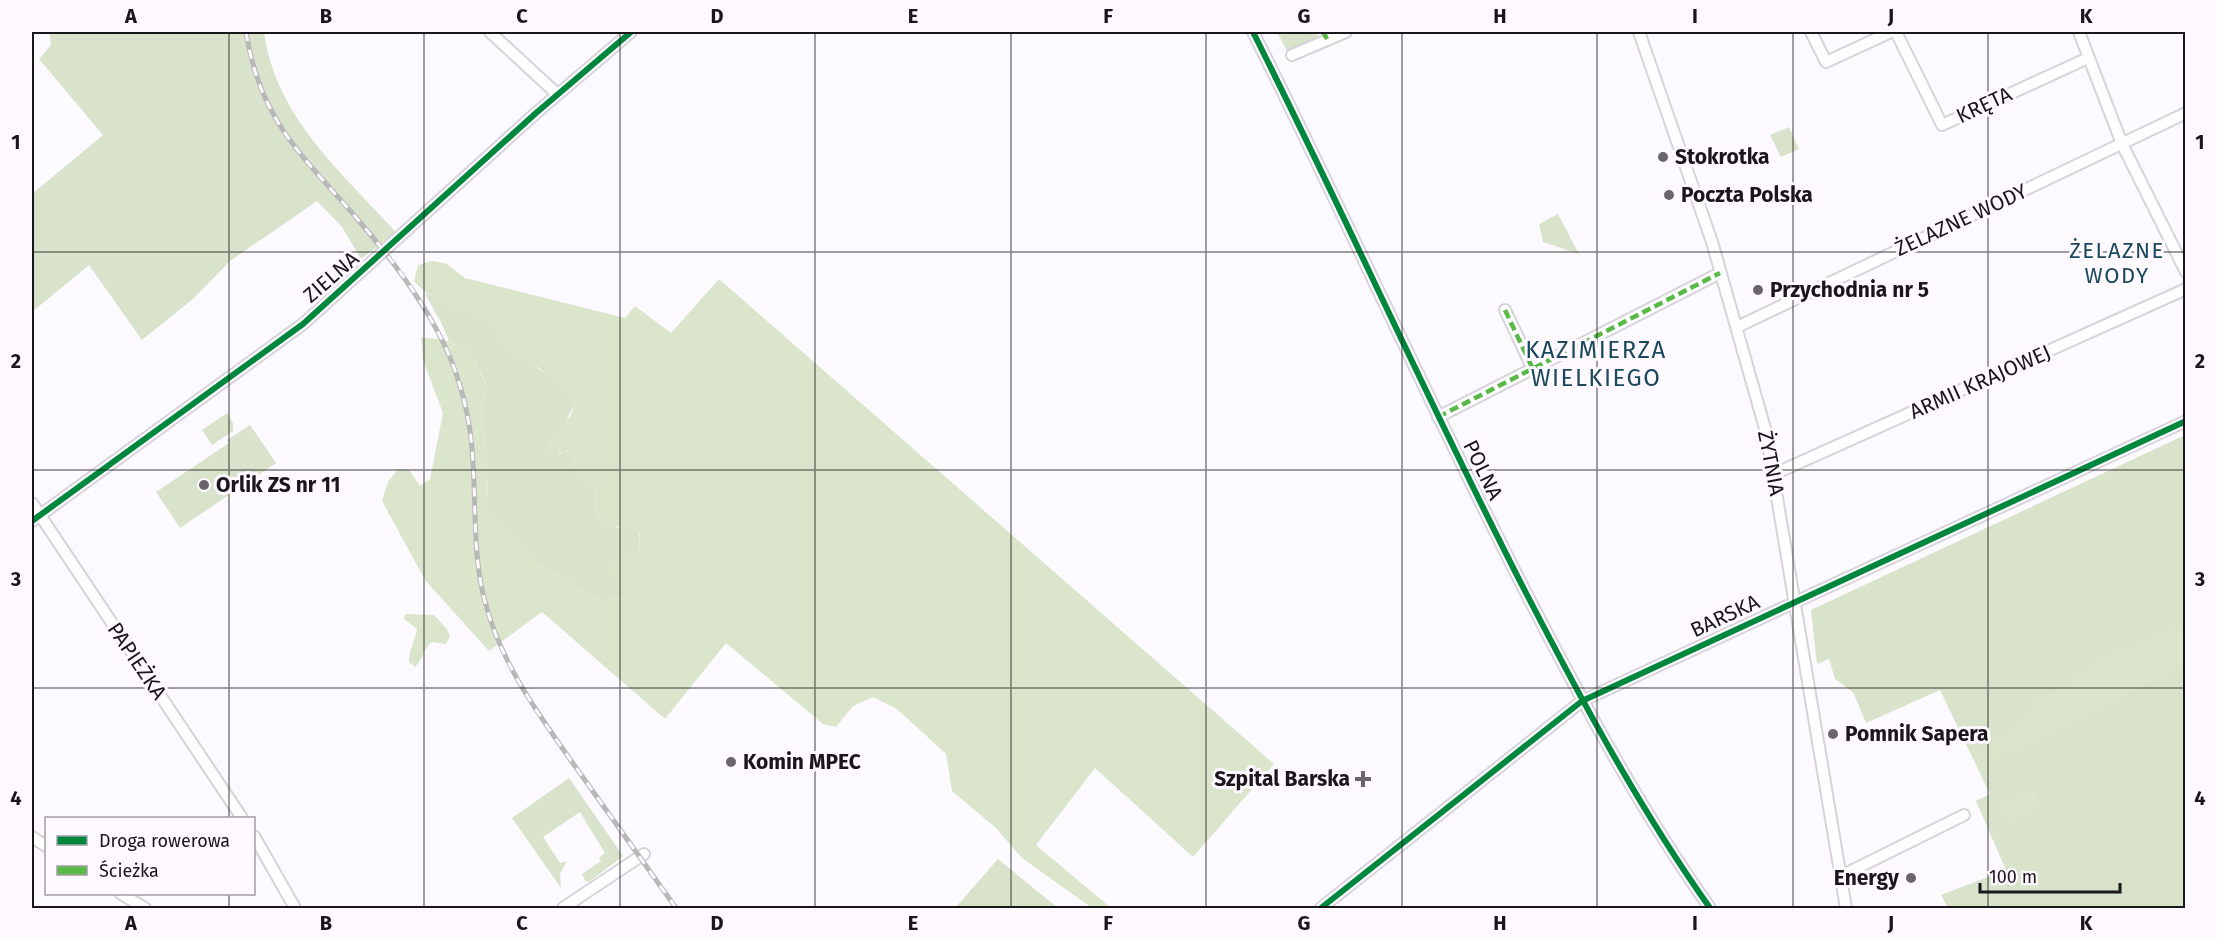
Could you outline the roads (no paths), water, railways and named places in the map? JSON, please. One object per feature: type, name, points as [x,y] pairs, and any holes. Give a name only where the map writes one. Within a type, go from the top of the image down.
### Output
[{"type":"street","points":[[490,32],[557,94]]},
{"type":"street","name":"ZIELNA","points":[[35,518],[303,324],[557,94],[631,32]]},
{"type":"street","name":"POLNA","points":[[1253,32],[1438,417],[1582,701],[1632,791],[1710,909]]},
{"type":"street","points":[[1292,55],[1325,35],[1346,32]]},
{"type":"street","name":"ŻYTNIA","points":[[1639,32],[1696,193],[1766,432],[1846,909]]},
{"type":"street","points":[[1811,32],[1826,62],[1891,32]]},
{"type":"street","name":"KRĘTA","points":[[1896,32],[1942,125],[2088,58]]},
{"type":"street","points":[[2079,32],[2122,144],[2186,272]]},
{"type":"street","name":"ŻELAZNE WODY","points":[[1737,327],[2186,113]]},
{"type":"street","points":[[1438,417],[1720,273]]},
{"type":"street","name":"ARMII KRAJOWEJ","points":[[1774,474],[2186,289]]},
{"type":"street","points":[[1505,310],[1532,367]]},
{"type":"street","name":"BARSKA","points":[[1321,909],[1458,797],[1582,701],[2186,421]]},
{"type":"street","name":"PAPIEŻKA","points":[[32,503],[35,518],[241,817]]},
{"type":"street","points":[[1841,876],[1964,815]]},
{"type":"street","points":[[32,837],[45,845]]},
{"type":"street","points":[[255,838],[295,909]]},
{"type":"street","points":[[563,909],[644,854]]},
{"type":"street","points":[[123,895],[145,909]]},
{"type":"railway","points":[[246,32],[252,62],[261,88],[284,132],[402,275],[434,325],[449,356],[460,385],[470,432],[480,581],[491,622],[510,666],[549,729],[676,908]]},
{"type":"place","name":"Stokrotka","points":[[1663,157]]},
{"type":"place","name":"Poczta Polska","points":[[1669,195]]},
{"type":"place","name":"Przychodnia nr 5","points":[[1758,290]]},
{"type":"place","name":"Orlik ZS nr 11","points":[[204,485]]},
{"type":"place","name":"Pomnik Sapera","points":[[1833,734]]},
{"type":"place","name":"Komin MPEC","points":[[731,762]]},
{"type":"place","name":"Szpital Barska","points":[[1363,779]]},
{"type":"place","name":"Energy","points":[[1911,878]]},
{"type":"district","name":"ŻELAZNE WODY","points":[[2117,262]]},
{"type":"district","name":"KAZIMIERZA WIELKIEGO","points":[[1596,364]]}]
